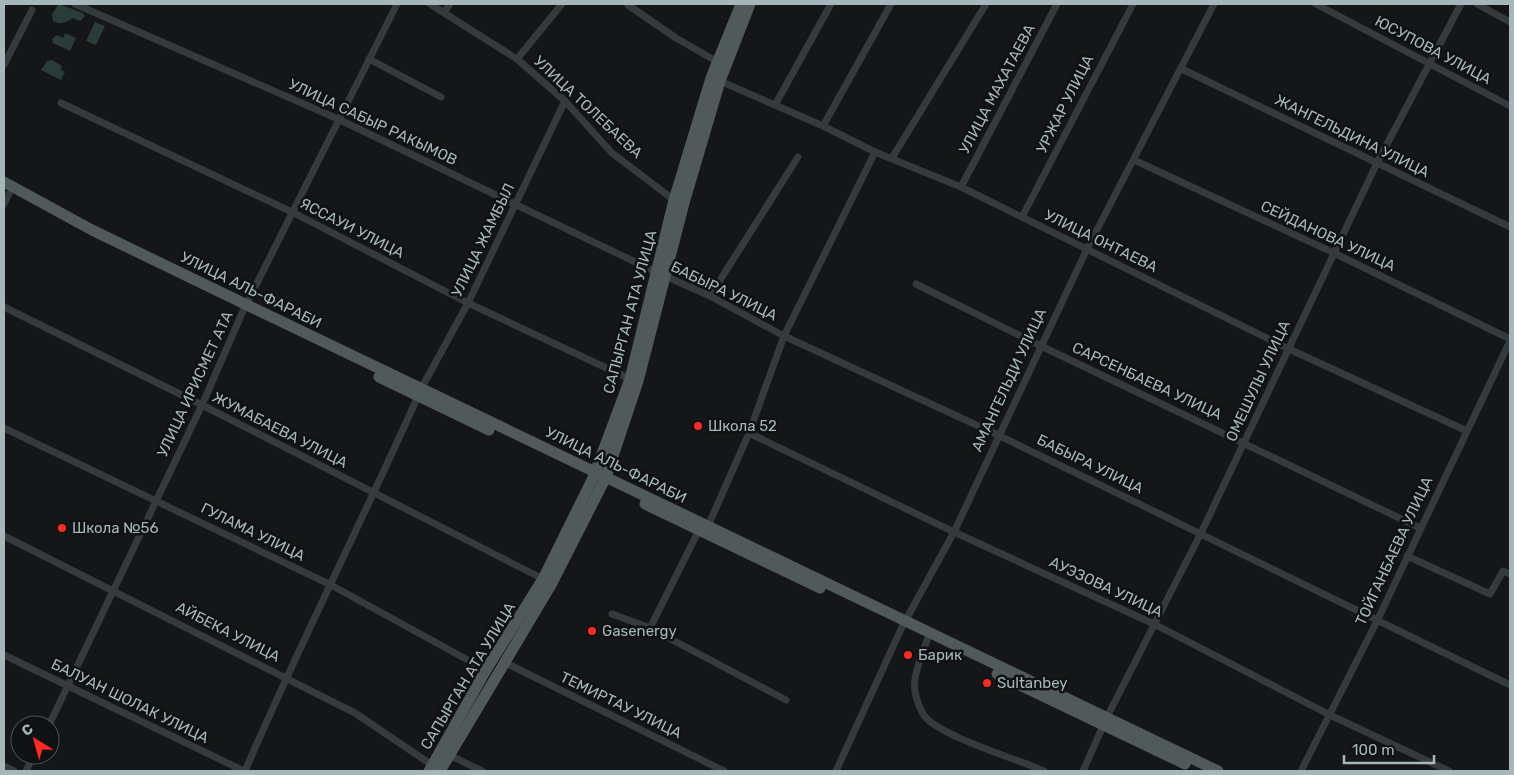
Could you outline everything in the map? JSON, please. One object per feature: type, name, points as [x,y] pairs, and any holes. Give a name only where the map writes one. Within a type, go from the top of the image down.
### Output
[{"type":"main road","name":"САПЫРГАН АТА УЛИЦА","points":[[434,769],[449,755],[506,663],[551,585],[599,478],[638,381],[661,274],[674,200],[716,61],[741,4]]},
{"type":"main road","name":"САПЫРГАН АТА УЛИЦА","points":[[434,769],[486,670],[543,579],[599,478],[720,81],[750,4]]},
{"type":"main road","name":"УЛИЦА АЛЬ-ФАРАБИ","points":[[4,182],[92,230],[245,308]]},
{"type":"main road","name":"УЛИЦА АЛЬ-ФАРАБИ","points":[[5,196],[703,526],[1105,721],[1201,771]]},
{"type":"main road","name":"УЛИЦА АЛЬ-ФАРАБИ","points":[[904,624],[927,640],[1218,771]]},
{"type":"street","name":"УЛИЦА САБЫР РАКЫМОВ","points":[[75,4],[338,119],[661,274]]},
{"type":"street","name":"УЛИЦА ИРИСМЕТ АТА","points":[[54,715],[202,405],[245,308],[397,4]]},
{"type":"street","name":"УЛИЦА ТОЛЕБАЕВА","points":[[430,4],[517,59],[565,101],[612,153],[674,200]]},
{"type":"street","points":[[444,12],[450,4]]},
{"type":"street","points":[[517,59],[562,4]]},
{"type":"street","points":[[775,105],[831,4]]},
{"type":"street","points":[[823,126],[891,4]]},
{"type":"street","points":[[892,158],[986,4]]},
{"type":"street","name":"УЛИЦА МАХАТАЕВА","points":[[961,187],[1057,4]]},
{"type":"street","name":"УРЖАР УЛИЦА","points":[[1022,217],[1133,4]]},
{"type":"street","name":"АМАНГЕЛЬДИ УЛИЦА","points":[[836,771],[904,624],[954,532],[1087,249],[1182,69],[1214,4]]},
{"type":"street","name":"ЮСУПОВА УЛИЦА","points":[[1316,4],[1510,106]]},
{"type":"street","name":"ОМЕШУЛЫ УЛИЦА","points":[[1083,771],[1105,721],[1156,625],[1201,533],[1377,163],[1461,4]]},
{"type":"street","points":[[1477,4],[1510,22]]},
{"type":"street","points":[[628,5],[676,38],[716,61]]},
{"type":"street","points":[[4,66],[32,10]]},
{"type":"street","points":[[369,59],[441,97]]},
{"type":"street","name":"ЖАНГЕЛЬДИНА УЛИЦА","points":[[1182,69],[1510,227]]},
{"type":"street","name":"УЛИЦА ОНТАЕВА","points":[[720,81],[823,126],[875,152],[961,187],[1289,349],[1467,431]]},
{"type":"street","name":"УЛИЦА ЖАМБЫЛ","points":[[244,771],[420,392],[468,303],[565,101]]},
{"type":"street","name":"ЯССАУИ УЛИЦА","points":[[61,103],[294,213],[468,303],[630,379]]},
{"type":"street","points":[[650,628],[749,432],[784,336],[875,152]]},
{"type":"street","points":[[710,296],[798,157]]},
{"type":"street","name":"СЕЙДАНОВА УЛИЦА","points":[[1134,160],[1334,253],[1510,340]]},
{"type":"street","name":"БАБЫРА УЛИЦА","points":[[661,274],[710,296],[784,336],[998,435],[1510,685]]},
{"type":"street","name":"САРСЕНБАЕВА УЛИЦА","points":[[916,284],[1420,528]]},
{"type":"street","name":"ЖУМАБАЕВА УЛИЦА","points":[[4,307],[202,405],[543,579]]},
{"type":"street","name":"ТОЙГАНБАЕВА УЛИЦА","points":[[1301,771],[1377,621],[1510,340]]},
{"type":"street","name":"ГУЛАМА УЛИЦА","points":[[4,428],[331,585],[486,670]]},
{"type":"street","name":"АУЭЗОВА УЛИЦА","points":[[749,432],[954,532],[1156,625],[1330,715],[1449,771]]},
{"type":"street","name":"АЙБЕКА УЛИЦА","points":[[4,536],[355,713],[434,769]]},
{"type":"street","points":[[1407,556],[1490,594],[1503,571],[1510,574]]},
{"type":"street","points":[[612,614],[650,628],[786,700]]},
{"type":"street","points":[[927,640],[914,681],[916,696],[923,714],[930,721],[952,734],[1044,771]]},
{"type":"street","name":"БАЛУАН ШОЛАК УЛИЦА","points":[[4,655],[244,771]]},
{"type":"street","name":"ТЕМИРТАУ УЛИЦА","points":[[506,663],[724,771]]},
{"type":"street","points":[[449,755],[482,771]]},
{"type":"street","points":[[4,766],[14,771]]},
{"type":"shaded area","points":[[59,4],[83,13],[85,16],[80,21],[73,18],[63,23],[53,21],[52,14]]},
{"type":"shaded area","points":[[95,22],[105,26],[96,45],[86,41]]},
{"type":"shaded area","points":[[65,33],[76,38],[70,51],[53,43],[52,39],[57,35],[63,38]]},
{"type":"shaded area","points":[[52,60],[62,66],[61,70],[65,72],[61,80],[41,70],[47,61]]},
{"type":"place","name":"Школа 52","points":[[698,426]]},
{"type":"place","name":"Школа №56","points":[[62,528]]},
{"type":"place","name":"Gasenergy","points":[[592,631]]},
{"type":"place","name":"Барик","points":[[908,655]]},
{"type":"place","name":"Sultanbey","points":[[987,683]]}]
